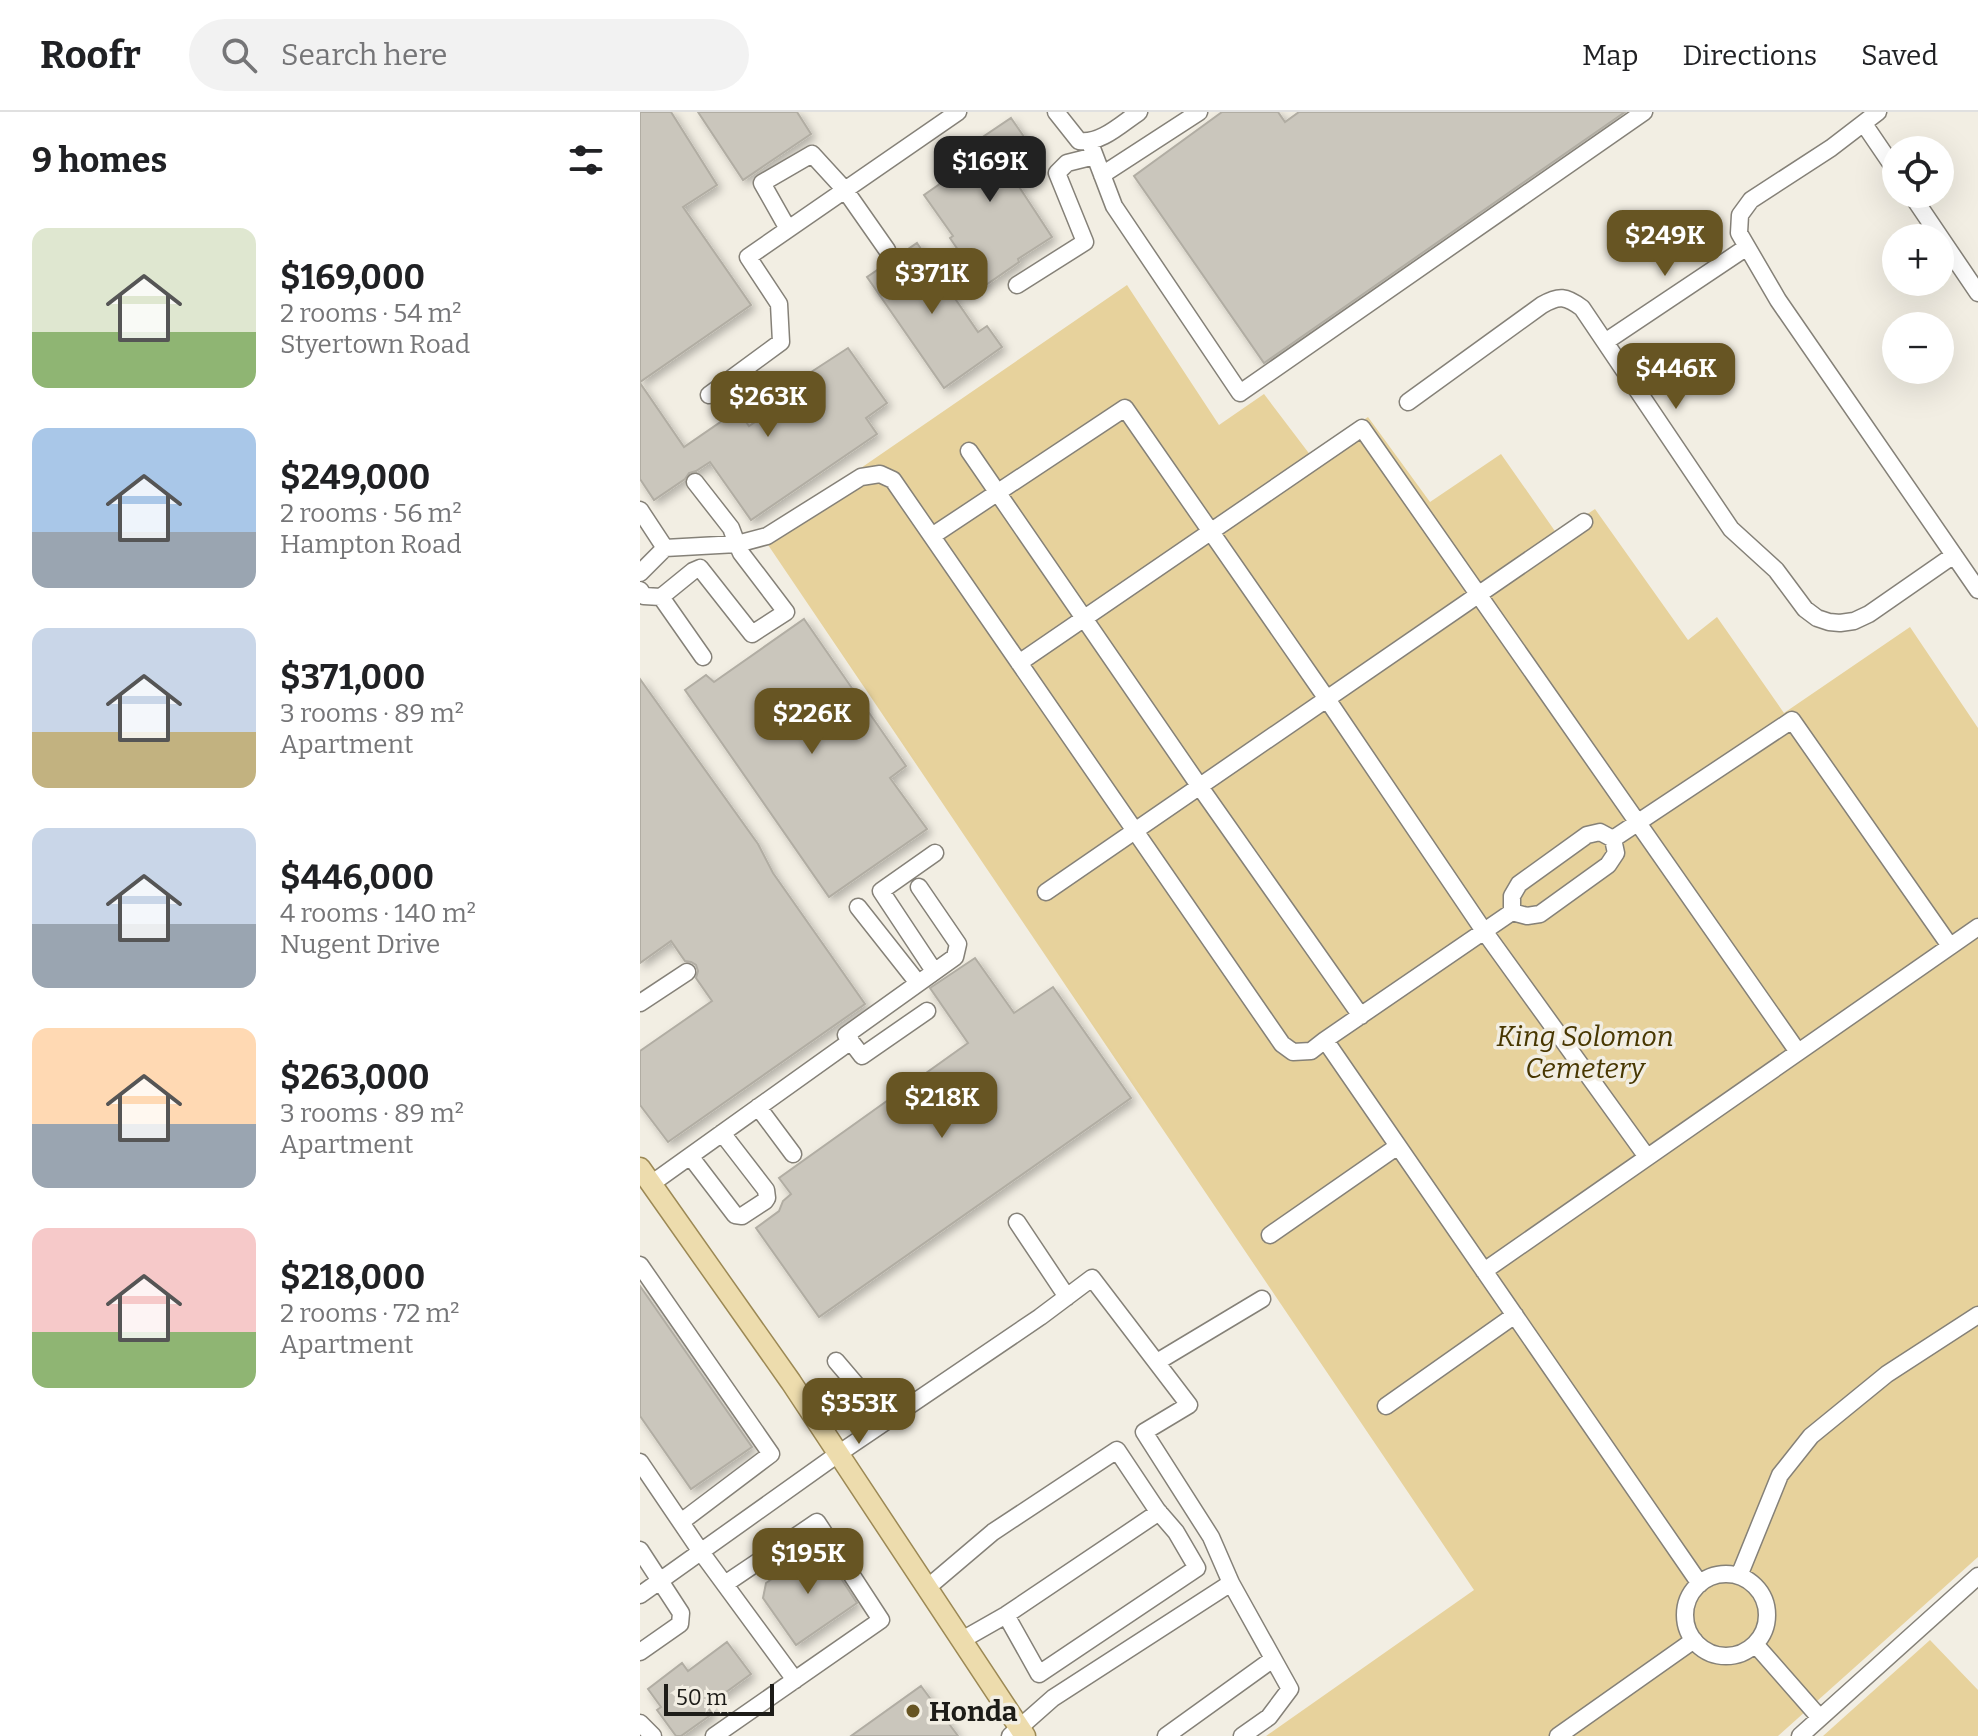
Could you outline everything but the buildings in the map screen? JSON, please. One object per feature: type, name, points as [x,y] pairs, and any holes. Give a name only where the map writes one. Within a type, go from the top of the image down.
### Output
[{"type":"main road","points":[[646,1176],[791,1382],[962,1640],[1018,1733]]},
{"type":"street","points":[[709,395],[781,342],[779,304],[748,257],[958,112]]},
{"type":"street","points":[[1056,112],[1079,141],[1097,144]]},
{"type":"street","points":[[1017,285],[1085,242],[1057,173],[1139,112]]},
{"type":"street","points":[[1102,175],[1199,112]]},
{"type":"street","points":[[1097,144],[1102,175],[1114,206],[1240,393],[1644,112]]},
{"type":"street","points":[[1878,112],[1751,200],[1740,215],[1739,233],[1778,300],[1978,590]]},
{"type":"street","points":[[1864,124],[1882,150]]},
{"type":"street","points":[[788,229],[762,183],[812,154],[845,190],[887,250]]},
{"type":"street","points":[[1920,208],[1978,293]]},
{"type":"street","points":[[1605,342],[1747,247]]},
{"type":"street","points":[[1408,402],[1550,300],[1572,300],[1582,308],[1731,529],[1776,570],[1805,609],[1817,618],[1840,623],[1854,621],[1869,614],[1954,555]]},
{"type":"street","points":[[932,536],[1125,408],[1484,931],[1647,1157]]},
{"type":"street","points":[[1019,663],[1362,428],[1798,1052]]},
{"type":"street","points":[[969,451],[1361,1016]]},
{"type":"street","points":[[640,573],[665,548],[737,544],[767,536],[861,477],[880,474],[893,480],[1282,1044],[1293,1052],[1311,1051],[1512,912],[1527,916],[1540,914],[1608,865],[1616,853],[1613,839],[1600,832],[1587,835],[1519,884],[1512,896],[1512,912]]},
{"type":"street","points":[[640,590],[644,596],[661,597],[700,568],[752,634],[786,612],[741,553],[731,528],[695,482]]},
{"type":"street","points":[[640,510],[665,548]]},
{"type":"street","points":[[1046,892],[1584,522]]},
{"type":"street","points":[[661,597],[703,657]]},
{"type":"street","points":[[1613,839],[1792,720],[1950,946]]},
{"type":"street","points":[[934,971],[881,891],[935,853]]},
{"type":"street","points":[[919,887],[958,944],[955,957],[846,1035],[862,1056],[927,1011]]},
{"type":"street","points":[[858,907],[918,983]]},
{"type":"street","points":[[1484,1271],[1978,927]]},
{"type":"street","points":[[640,1003],[687,972]]},
{"type":"street","points":[[1325,1040],[1700,1584]]},
{"type":"street","points":[[646,1176],[690,1156],[851,1041]]},
{"type":"street","points":[[758,1107],[793,1154]]},
{"type":"street","points":[[690,1156],[735,1215],[742,1216],[765,1201],[766,1190],[722,1133]]},
{"type":"street","points":[[1270,1235],[1398,1146]]},
{"type":"street","points":[[1017,1222],[1067,1297]]},
{"type":"street","points":[[640,1265],[771,1454],[681,1522]]},
{"type":"street","points":[[640,1595],[1092,1278],[1189,1405],[1144,1432],[1211,1537],[1231,1583],[1290,1689],[1269,1717],[1242,1736]]},
{"type":"street","points":[[1157,1362],[1262,1299]]},
{"type":"street","points":[[1386,1406],[1515,1315]]},
{"type":"street","points":[[1739,1576],[1780,1475],[1811,1436],[1887,1374],[1978,1315]]},
{"type":"street","points":[[836,1361],[859,1388],[879,1394],[895,1415]]},
{"type":"street","points":[[927,1588],[993,1532],[1117,1450],[1176,1532],[1197,1568],[1039,1674],[1006,1615]]},
{"type":"street","points":[[640,1462],[701,1552],[795,1680]]},
{"type":"street","points":[[962,1640],[1006,1615],[1159,1512]]},
{"type":"street","points":[[714,1736],[881,1620],[817,1522],[725,1584]]},
{"type":"street","points":[[640,1652],[680,1624],[681,1613],[641,1553]]},
{"type":"street","points":[[1725,1574],[1739,1576],[1761,1593],[1766,1606],[1764,1633],[1744,1652],[1718,1656],[1706,1651],[1694,1640],[1685,1619],[1686,1606],[1691,1594],[1711,1577],[1725,1574]]},
{"type":"street","points":[[1800,1736],[1978,1576]]},
{"type":"street","points":[[1018,1733],[1053,1698],[1231,1583]]},
{"type":"street","points":[[1558,1736],[1694,1640]]},
{"type":"street","points":[[1755,1644],[1820,1718]]},
{"type":"street","points":[[1166,1736],[1273,1659]]},
{"type":"street","points":[[640,1723],[653,1736]]},
{"type":"green space","name":"King Solomon Cemetery","points":[[1127,285],[1219,425],[1264,394],[1311,456],[1368,417],[1430,502],[1501,454],[1557,534],[1595,509],[1688,640],[1717,617],[1784,713],[1910,627],[1978,728],[1978,1557],[1778,1736],[1266,1736],[1474,1590],[762,536]]},
{"type":"green space","points":[[1930,1640],[1978,1690],[1978,1736],[1823,1736]]},
{"type":"place","name":"Honda","points":[[913,1711]]}]
